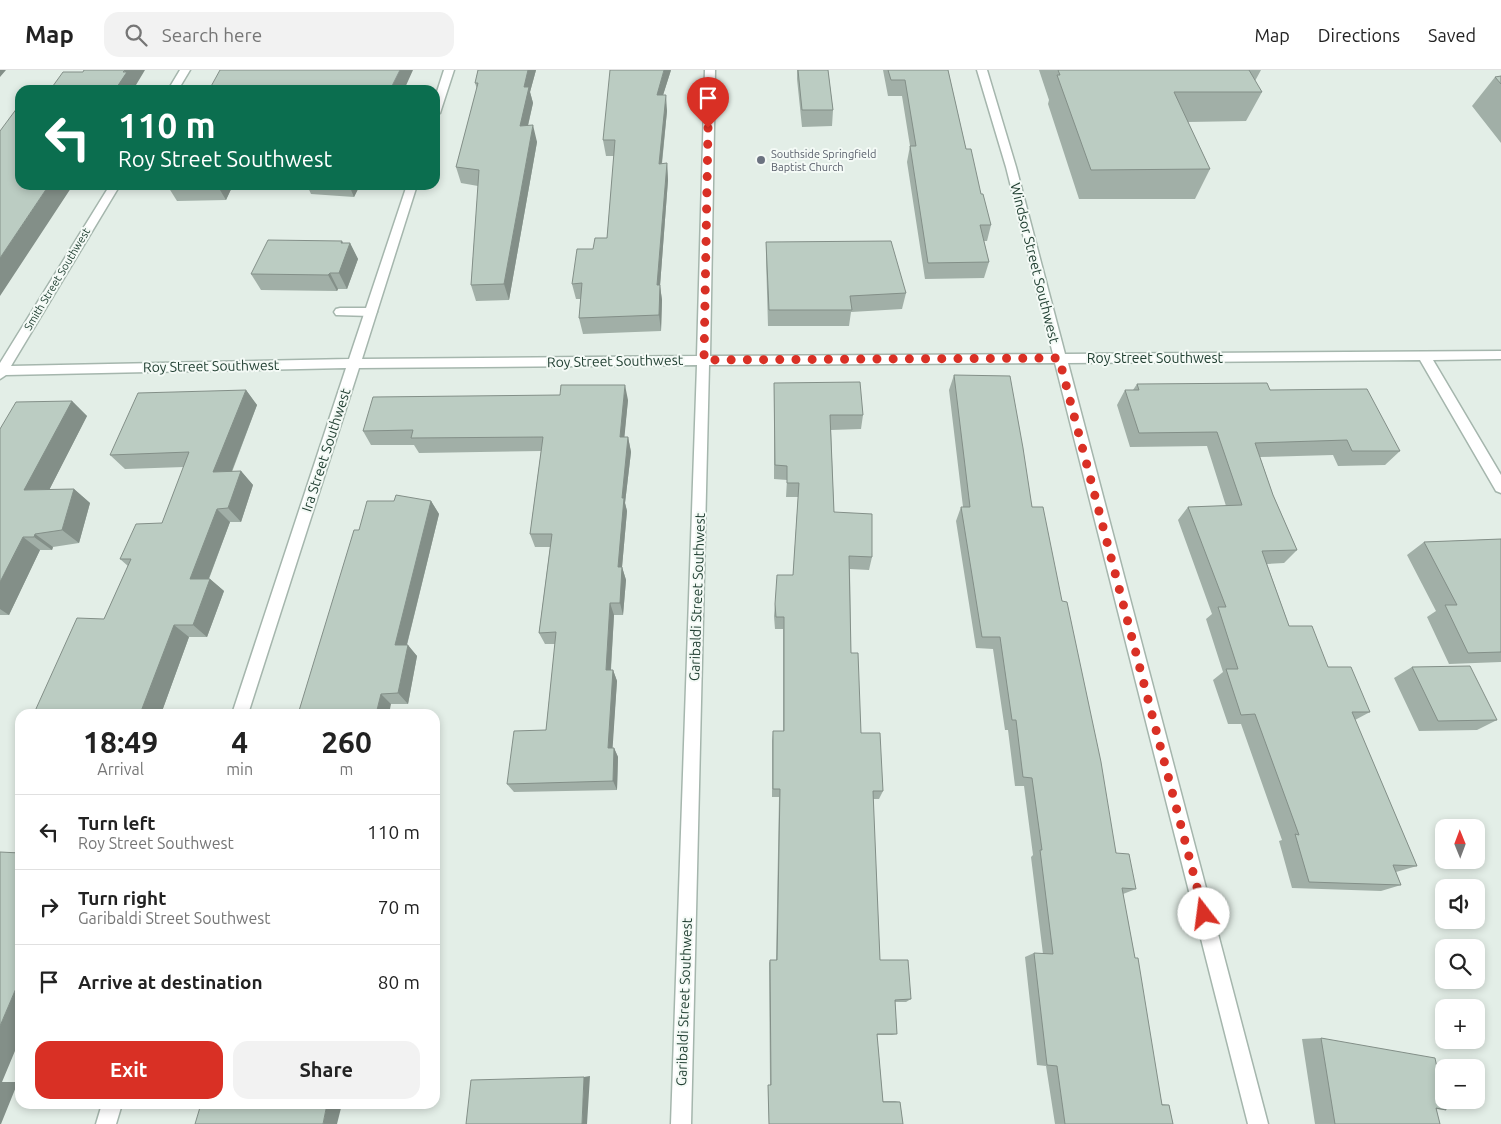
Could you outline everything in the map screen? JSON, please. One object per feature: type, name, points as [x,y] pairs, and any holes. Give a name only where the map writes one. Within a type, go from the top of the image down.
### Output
[{"type":"street","points":[[176,85],[185,70]]},
{"type":"street","points":[[440,97],[449,70]]},
{"type":"street","name":"Garibaldi Street Southwest","points":[[681,1124],[704,360],[710,70]]},
{"type":"street","name":"Windsor Street Southwest","points":[[982,70],[1011,167],[1258,1124]]},
{"type":"street","name":"Smith Street Southwest","points":[[1,372],[112,190]]},
{"type":"street","name":"Ira Street Southwest","points":[[242,709],[410,190]]},
{"type":"street","points":[[340,312],[371,312]]},
{"type":"street","name":"Roy Street Southwest","points":[[1,372],[355,364],[704,360],[1501,355]]},
{"type":"street","points":[[1424,356],[1501,487]]},
{"type":"street","points":[[106,1124],[110,1109]]},
{"type":"building","points":[[84,70],[125,70],[123,72],[127,72],[118,85],[54,85],[63,72],[83,72]]},
{"type":"building","points":[[220,70],[400,70],[392,85],[212,85]]},
{"type":"building","points":[[478,70],[528,70],[524,87],[529,87],[520,126],[533,125],[504,284],[471,285],[479,170],[456,167],[478,83],[475,83]]},
{"type":"building","points":[[610,70],[664,70],[657,95],[666,95],[659,164],[667,163],[657,285],[660,285],[659,315],[579,318],[582,283],[572,284],[577,249],[593,249],[595,238],[607,238],[615,140],[603,140]]},
{"type":"building","points":[[798,70],[828,70],[833,110],[802,110]]},
{"type":"building","points":[[888,70],[948,70],[966,149],[971,149],[981,194],[983,194],[991,225],[980,225],[989,262],[928,263],[910,146],[916,146],[905,80],[891,80]]},
{"type":"building","points":[[1058,70],[1249,70],[1262,92],[1174,92],[1210,169],[1091,170],[1057,75],[1060,75]]},
{"type":"building","points":[[1501,76],[1501,84],[1495,77]]},
{"type":"building","points":[[15,111],[15,190],[46,190],[0,258],[0,131]]},
{"type":"building","points":[[268,240],[342,241],[341,243],[350,243],[339,273],[330,273],[328,275],[251,274]]},
{"type":"building","points":[[891,241],[906,293],[850,296],[852,310],[769,310],[766,242]]},
{"type":"building","points":[[954,375],[1010,376],[1032,507],[1043,507],[1062,601],[1067,602],[1101,762],[1116,853],[1129,854],[1136,889],[1122,888],[1135,958],[1138,958],[1162,1105],[1169,1105],[1173,1124],[1065,1124],[1057,1066],[1047,1065],[1034,953],[1053,954],[1040,850],[1042,850],[1032,778],[1023,777],[1016,720],[1012,720],[1000,637],[982,637],[961,507],[970,507]]},
{"type":"building","points":[[860,382],[863,415],[830,415],[834,512],[872,514],[872,557],[849,556],[851,653],[858,653],[861,733],[880,733],[883,791],[873,791],[880,960],[908,960],[911,999],[895,1000],[897,1034],[877,1034],[883,1102],[900,1102],[903,1124],[769,1124],[768,1085],[771,1085],[770,960],[777,960],[780,789],[773,789],[773,731],[784,731],[784,617],[776,617],[775,604],[777,575],[793,575],[799,483],[787,483],[787,466],[775,465],[774,383]]},
{"type":"building","points":[[1267,383],[1270,390],[1367,389],[1400,451],[1352,451],[1347,440],[1255,443],[1273,495],[1297,550],[1262,551],[1289,626],[1312,626],[1328,667],[1351,667],[1370,712],[1352,712],[1417,866],[1393,865],[1401,885],[1309,882],[1295,834],[1299,835],[1255,714],[1241,715],[1226,669],[1238,669],[1218,607],[1226,607],[1188,507],[1242,505],[1217,432],[1139,433],[1125,390],[1139,390],[1137,384]]},
{"type":"building","points":[[561,385],[625,385],[620,437],[628,437],[618,567],[622,567],[620,603],[610,603],[606,670],[613,670],[608,748],[614,748],[613,781],[507,784],[514,731],[546,730],[556,632],[539,633],[552,534],[530,534],[543,437],[411,438],[413,430],[363,431],[373,397],[560,395]]},
{"type":"building","points":[[246,390],[213,472],[241,471],[228,508],[217,509],[190,579],[210,579],[193,625],[174,625],[142,709],[36,709],[77,618],[104,619],[131,559],[120,559],[136,524],[162,523],[189,452],[110,455],[138,393]]},
{"type":"building","points":[[72,401],[24,490],[74,489],[62,530],[35,534],[34,537],[23,537],[0,582],[0,429],[16,402]]},
{"type":"building","points":[[396,495],[431,501],[395,645],[408,645],[398,693],[381,694],[377,709],[300,709],[354,530],[359,530],[367,501],[394,501]]},
{"type":"building","points":[[1501,539],[1501,652],[1468,653],[1445,605],[1457,605],[1424,542]]},
{"type":"building","points":[[1470,666],[1497,720],[1438,721],[1412,667]]},
{"type":"building","points":[[0,852],[15,853],[15,991],[0,1026]]},
{"type":"building","points":[[1321,1038],[1435,1058],[1435,1109],[1440,1124],[1335,1124]]},
{"type":"building","points":[[584,1077],[582,1124],[466,1124],[471,1080]]},
{"type":"building","points":[[200,1109],[326,1109],[323,1124],[195,1124]]},
{"type":"place","name":"Southside Springfield Baptist Church","points":[[761,160]]},
{"type":"route","points":[[708,128],[704,360],[1059,358],[1204,914]]}]
